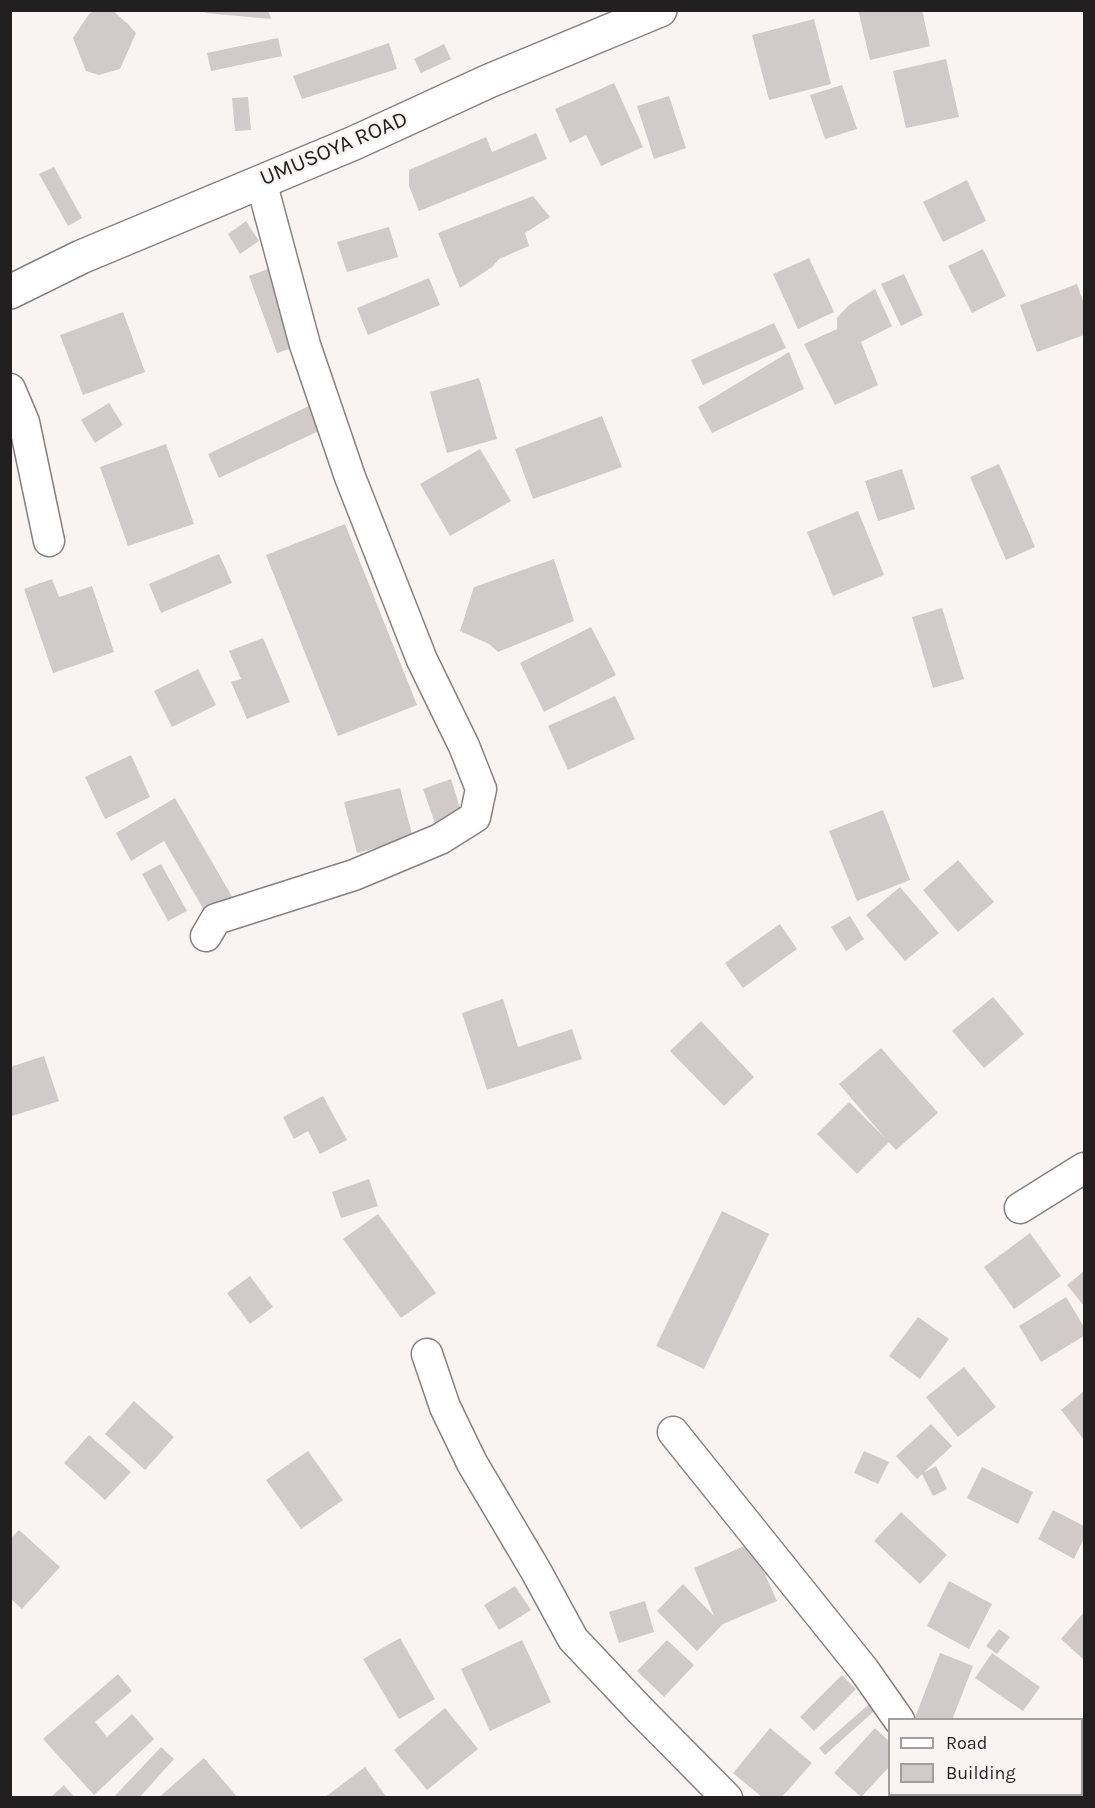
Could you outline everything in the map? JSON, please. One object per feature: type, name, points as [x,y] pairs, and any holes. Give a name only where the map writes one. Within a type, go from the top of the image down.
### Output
[{"type":"main road","name":"UMUSOYA ROAD","points":[[10,292],[81,257],[354,143],[489,81],[660,10]]},
{"type":"street","points":[[206,936],[216,920],[354,875],[440,839],[475,817],[481,789],[464,746],[422,660],[350,477],[305,345],[261,181]]},
{"type":"street","points":[[10,389],[24,422],[49,541]]},
{"type":"street","points":[[1020,1208],[1084,1168]]},
{"type":"street","points":[[427,1354],[445,1407],[472,1463],[573,1639],[727,1797]]},
{"type":"street","points":[[673,1432],[864,1670],[898,1718]]},
{"type":"building","points":[[95,10],[112,10],[136,33],[120,69],[99,75],[86,71],[73,38],[89,14]]},
{"type":"building","points":[[204,10],[268,10],[271,19],[205,13]]},
{"type":"building","points":[[858,10],[922,10],[930,46],[870,60]]},
{"type":"building","points":[[814,19],[831,84],[769,100],[752,35]]},
{"type":"building","points":[[278,38],[282,56],[211,71],[207,53]]},
{"type":"building","points":[[389,43],[397,69],[302,99],[293,76]]},
{"type":"building","points":[[444,44],[451,59],[421,73],[414,59]]},
{"type":"building","points":[[946,59],[959,117],[906,128],[893,71]]},
{"type":"building","points":[[614,83],[643,147],[601,166],[586,135],[570,143],[555,109]]},
{"type":"building","points":[[842,85],[857,129],[825,139],[810,95]]},
{"type":"building","points":[[669,96],[686,148],[654,159],[637,106]]},
{"type":"building","points":[[248,97],[251,130],[235,131],[232,98]]},
{"type":"building","points":[[536,133],[547,159],[419,211],[409,186],[409,170],[486,137],[492,152]]},
{"type":"building","points":[[54,167],[82,218],[68,226],[39,174]]},
{"type":"building","points":[[967,180],[986,221],[943,242],[923,202]]},
{"type":"building","points":[[533,196],[550,217],[525,233],[529,246],[499,259],[492,267],[460,288],[438,233]]},
{"type":"building","points":[[246,221],[259,241],[240,254],[228,234]]},
{"type":"building","points":[[389,227],[398,257],[347,272],[337,242]]},
{"type":"building","points":[[983,249],[1006,296],[972,313],[948,266]]},
{"type":"building","points":[[809,258],[834,312],[798,329],[773,274]]},
{"type":"building","points":[[276,266],[304,344],[277,353],[249,276]]},
{"type":"building","points":[[904,274],[923,315],[901,326],[881,284]]},
{"type":"building","points":[[429,278],[440,305],[368,335],[357,308]]},
{"type":"building","points":[[1077,284],[1084,304],[1084,335],[1037,352],[1020,305]]},
{"type":"building","points":[[875,289],[892,326],[861,342],[878,385],[835,405],[804,344],[837,329],[837,318],[849,305]]},
{"type":"building","points":[[123,312],[145,372],[83,395],[60,335]]},
{"type":"building","points":[[774,323],[786,348],[703,385],[691,360]]},
{"type":"building","points":[[789,352],[804,389],[712,433],[698,407]]},
{"type":"building","points":[[479,378],[497,439],[447,453],[430,392]]},
{"type":"building","points":[[109,403],[123,425],[95,443],[81,420]]},
{"type":"building","points":[[311,405],[323,429],[219,478],[208,454]]},
{"type":"building","points":[[602,416],[622,467],[533,499],[515,449]]},
{"type":"building","points":[[166,444],[194,524],[128,546],[100,467]]},
{"type":"building","points":[[480,449],[511,501],[450,536],[420,484]]},
{"type":"building","points":[[999,464],[1035,547],[1006,560],[970,477]]},
{"type":"building","points":[[902,469],[915,509],[878,521],[865,481]]},
{"type":"building","points":[[858,511],[884,575],[833,596],[807,532]]},
{"type":"building","points":[[345,524],[417,705],[338,736],[266,555]]},
{"type":"building","points":[[219,554],[232,583],[161,613],[149,584]]},
{"type":"building","points":[[554,559],[574,621],[498,652],[489,644],[460,631],[474,587]]},
{"type":"building","points":[[52,579],[59,597],[92,586],[114,652],[53,673],[24,589]]},
{"type":"building","points":[[942,608],[964,679],[933,688],[912,617]]},
{"type":"building","points":[[591,627],[616,675],[544,712],[520,663]]},
{"type":"building","points":[[263,638],[290,702],[247,719],[231,682],[241,679],[229,651]]},
{"type":"building","points":[[198,669],[216,705],[172,727],[154,691]]},
{"type":"building","points":[[615,696],[635,739],[568,770],[548,726]]},
{"type":"building","points":[[131,755],[150,797],[105,819],[85,777]]},
{"type":"building","points":[[451,779],[462,814],[435,823],[423,789]]},
{"type":"building","points":[[400,788],[413,838],[357,853],[344,802]]},
{"type":"building","points":[[175,798],[238,907],[211,922],[164,841],[131,861],[116,833]]},
{"type":"building","points":[[883,810],[910,880],[857,901],[829,831]]},
{"type":"building","points":[[958,860],[994,902],[958,932],[923,890]]},
{"type":"building","points":[[161,864],[187,911],[168,921],[142,874]]},
{"type":"building","points":[[900,887],[939,933],[905,961],[866,915]]},
{"type":"building","points":[[850,916],[864,939],[846,951],[831,927]]},
{"type":"building","points":[[780,924],[797,949],[743,988],[725,963]]},
{"type":"building","points":[[993,997],[1024,1034],[984,1068],[952,1031]]},
{"type":"building","points":[[503,999],[518,1047],[572,1029],[582,1059],[487,1090],[462,1013]]},
{"type":"building","points":[[701,1021],[754,1077],[724,1106],[670,1051]]},
{"type":"building","points":[[881,1048],[938,1113],[896,1150],[889,1142],[857,1174],[817,1134],[849,1102],[885,1138],[839,1084]]},
{"type":"building","points":[[44,1056],[59,1101],[12,1116],[10,1067]]},
{"type":"building","points":[[323,1096],[347,1140],[320,1154],[308,1131],[294,1139],[283,1117]]},
{"type":"building","points":[[369,1179],[378,1206],[341,1218],[332,1192]]},
{"type":"building","points":[[722,1211],[769,1234],[704,1369],[656,1346]]},
{"type":"building","points":[[378,1214],[436,1293],[401,1318],[343,1239]]},
{"type":"building","points":[[1030,1233],[1061,1276],[1014,1309],[984,1267]]},
{"type":"building","points":[[1084,1271],[1084,1306],[1067,1285]]},
{"type":"building","points":[[250,1276],[273,1307],[250,1324],[227,1293]]},
{"type":"building","points":[[1066,1297],[1084,1327],[1084,1336],[1041,1362],[1019,1326]]},
{"type":"building","points":[[918,1317],[949,1339],[920,1379],[889,1356]]},
{"type":"building","points":[[964,1367],[996,1407],[958,1437],[926,1397]]},
{"type":"building","points":[[1084,1391],[1084,1440],[1061,1410]]},
{"type":"building","points":[[134,1401],[174,1437],[145,1470],[105,1434]]},
{"type":"building","points":[[931,1424],[952,1446],[923,1473],[936,1466],[947,1489],[933,1496],[922,1474],[917,1479],[896,1456]]},
{"type":"building","points":[[89,1435],[131,1472],[105,1500],[64,1463]]},
{"type":"building","points":[[308,1451],[343,1500],[301,1529],[266,1480]]},
{"type":"building","points":[[864,1451],[889,1462],[878,1484],[854,1473]]},
{"type":"building","points":[[982,1467],[1033,1492],[1018,1524],[967,1498]]},
{"type":"building","points":[[1053,1510],[1084,1526],[1084,1538],[1074,1559],[1038,1539]]},
{"type":"building","points":[[901,1512],[947,1555],[920,1584],[874,1541]]},
{"type":"building","points":[[19,1530],[60,1567],[22,1609],[10,1598],[10,1539]]},
{"type":"building","points":[[751,1543],[777,1601],[723,1624],[697,1651],[657,1611],[683,1584],[714,1616],[694,1568]]},
{"type":"building","points":[[949,1581],[992,1604],[969,1649],[927,1626]]},
{"type":"building","points":[[515,1586],[531,1610],[499,1630],[484,1605]]},
{"type":"building","points":[[645,1601],[654,1632],[619,1643],[609,1612]]},
{"type":"building","points":[[1084,1612],[1084,1660],[1061,1639]]},
{"type":"building","points":[[999,1629],[1010,1637],[997,1654],[986,1646]]},
{"type":"building","points":[[400,1638],[435,1699],[399,1719],[363,1659]]},
{"type":"building","points":[[522,1640],[551,1702],[490,1731],[461,1669]]},
{"type":"building","points":[[667,1640],[694,1665],[664,1697],[637,1671]]},
{"type":"building","points":[[940,1653],[973,1666],[953,1718],[915,1718]]},
{"type":"building","points":[[992,1653],[1040,1687],[1023,1711],[975,1678]]},
{"type":"building","points":[[118,1674],[132,1691],[95,1722],[107,1737],[132,1714],[154,1739],[94,1795],[43,1739]]},
{"type":"building","points":[[842,1675],[856,1689],[814,1731],[800,1717]]},
{"type":"building","points":[[875,1699],[881,1705],[825,1755],[819,1748]]},
{"type":"building","points":[[445,1708],[478,1749],[427,1790],[394,1750]]},
{"type":"building","points":[[770,1728],[812,1763],[781,1798],[763,1798],[733,1773]]},
{"type":"building","points":[[875,1728],[888,1740],[888,1768],[861,1797],[834,1773]]},
{"type":"building","points":[[161,1747],[174,1759],[139,1798],[113,1798]]},
{"type":"building","points":[[1083,1750],[1084,1798],[1052,1798],[1050,1796],[1083,1796]]},
{"type":"building","points":[[204,1758],[238,1798],[158,1798]]},
{"type":"building","points":[[365,1767],[387,1798],[324,1798]]},
{"type":"building","points":[[64,1785],[75,1798],[50,1798]]}]
